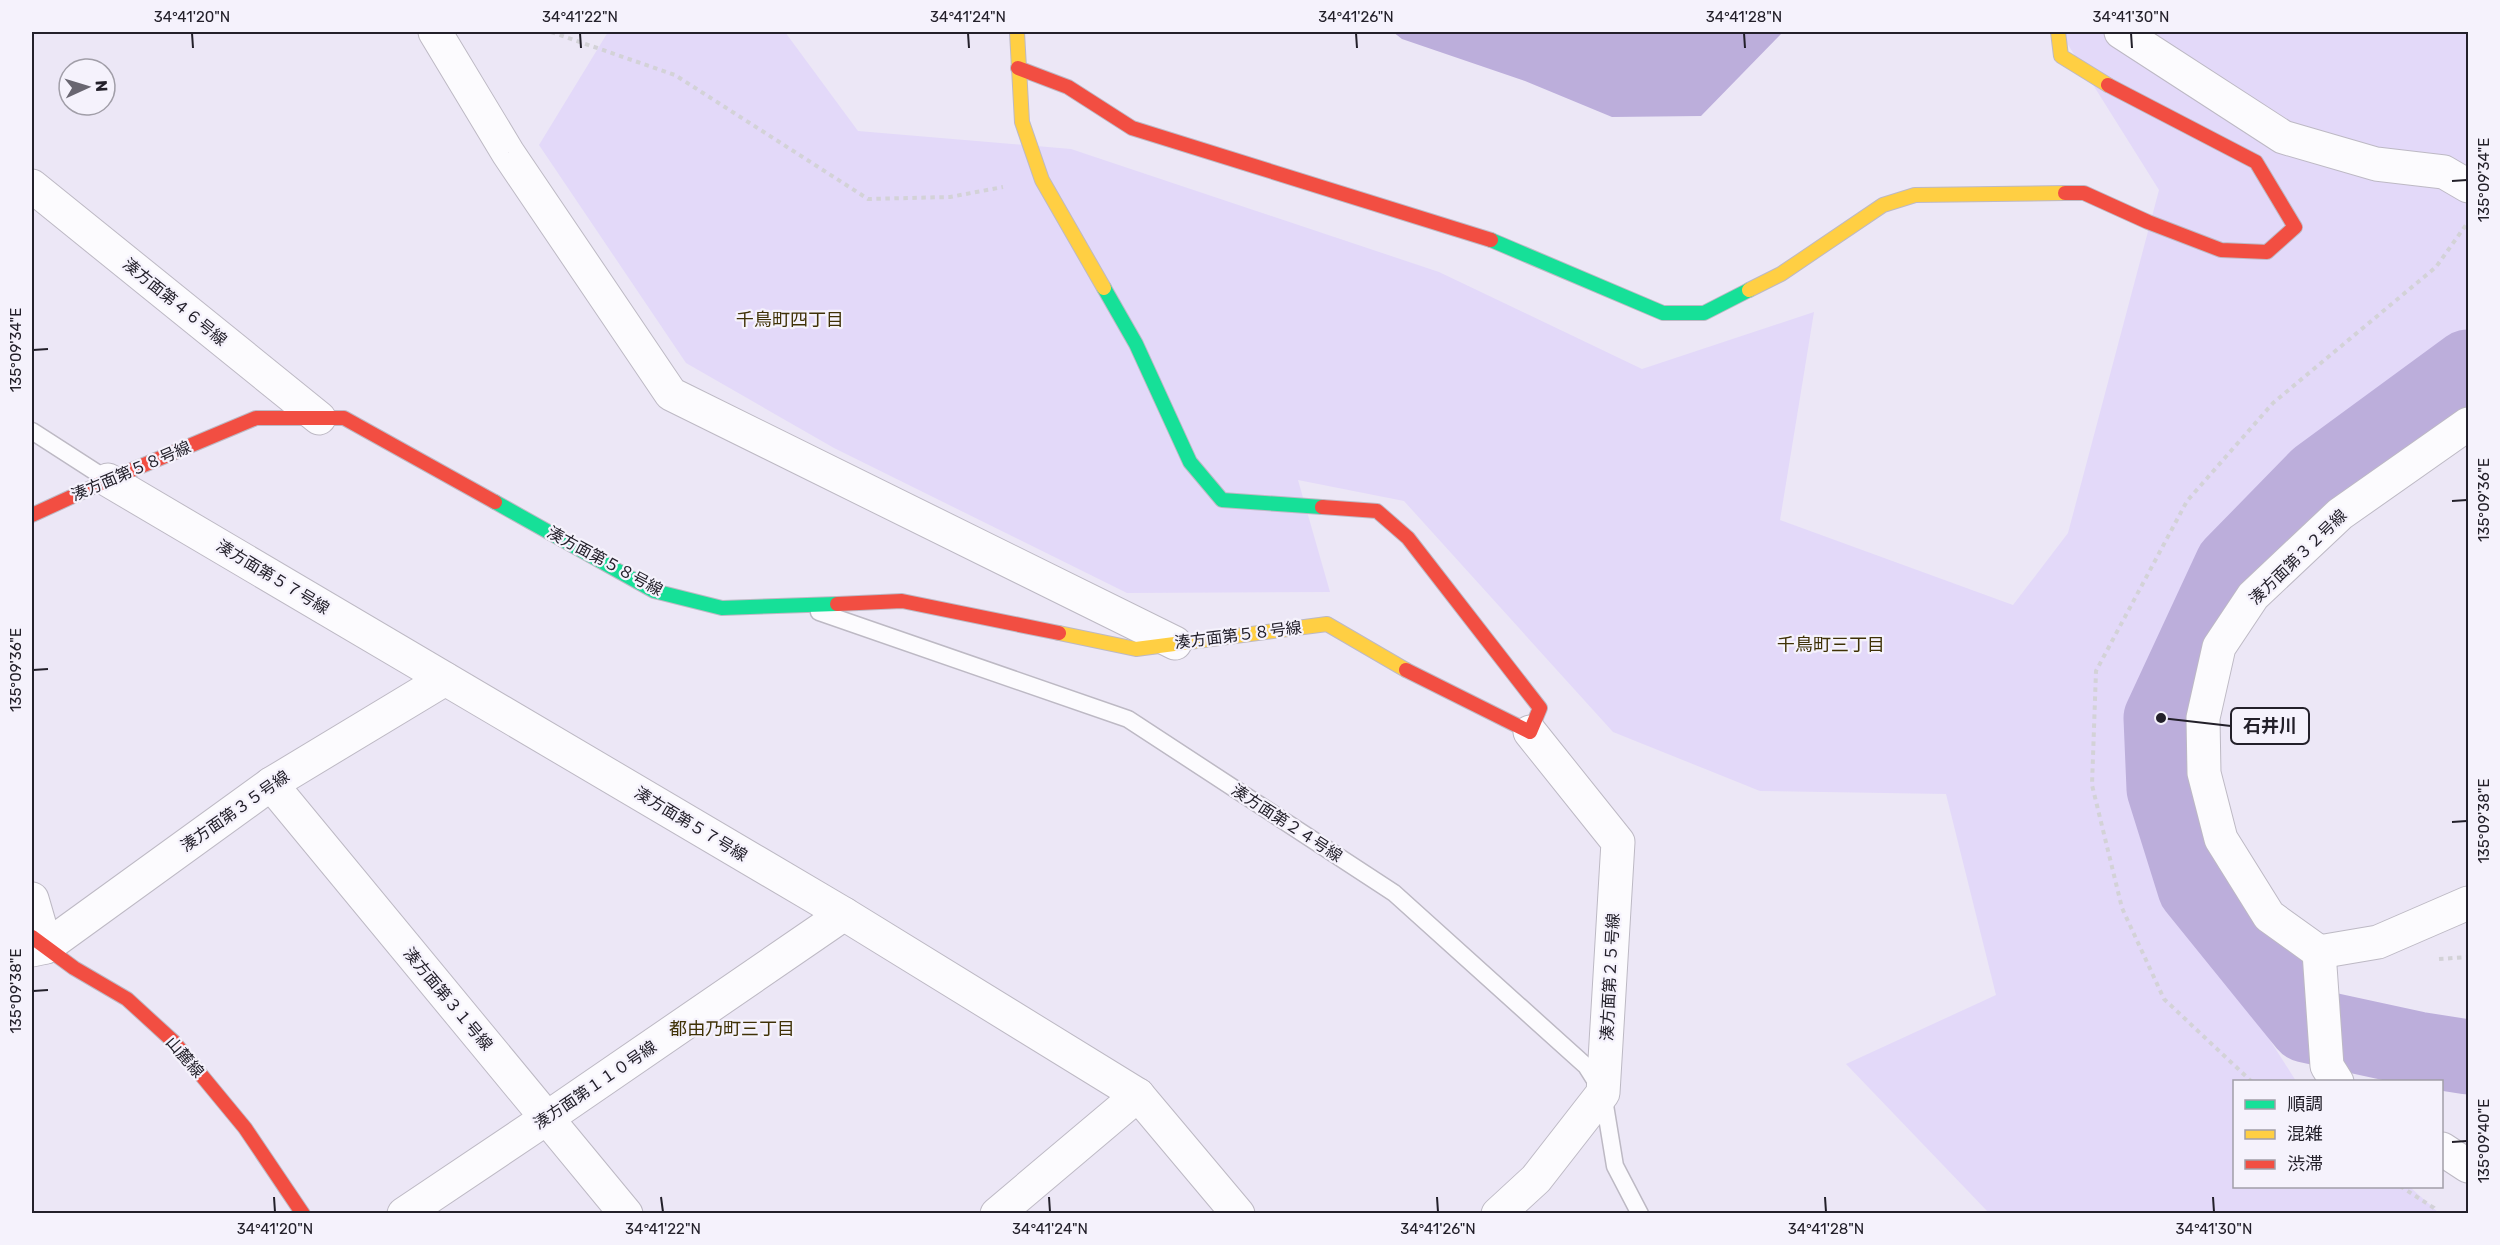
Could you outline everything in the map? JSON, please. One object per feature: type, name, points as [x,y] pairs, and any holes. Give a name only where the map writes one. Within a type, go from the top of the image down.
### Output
[{"type":"street","points":[[435,32],[508,153],[671,394],[1175,643]]},
{"type":"street","points":[[1017,32],[1022,122],[1042,180],[1136,344],[1190,462],[1222,500],[1377,511],[1408,538],[1540,708],[1530,732]]},
{"type":"street","points":[[1018,68],[1068,87],[1132,128],[1497,242],[1663,313],[1704,313],[1781,274],[1883,205],[1915,195],[2084,193],[2148,222],[2221,250],[2267,252],[2295,227],[2256,162],[2090,76],[2061,56],[2058,32]]},
{"type":"street","points":[[2121,32],[2283,137],[2376,164],[2444,172],[2468,186]]},
{"type":"street","name":"湊方面第４６号線","points":[[32,186],[319,418]]},
{"type":"street","name":"湊方面第５８号線","points":[[32,515],[108,480],[256,418],[344,418],[654,591],[722,608],[792,603],[902,601],[1136,649],[1327,624],[1416,676],[1530,732]]},
{"type":"street","name":"湊方面第３２号線","points":[[2320,958],[2269,916],[2221,839],[2204,773],[2203,718],[2219,647],[2253,596],[2340,514],[2469,424]]},
{"type":"street","name":"湊方面第５７号線","points":[[108,480],[844,914],[1138,1095],[1238,1214]]},
{"type":"street","name":"湊方面第３５号線","points":[[36,945],[271,784],[445,679]]},
{"type":"street","name":"湊方面第２５号線","points":[[1530,732],[1618,842],[1603,1094]]},
{"type":"street","name":"湊方面第３１号線","points":[[271,784],[626,1214]]},
{"type":"street","points":[[32,899],[36,945]]},
{"type":"street","points":[[2332,1074],[2320,958],[2378,942],[2469,903]]},
{"type":"street","name":"湊方面第１１０号線","points":[[404,1214],[844,914]]},
{"type":"street","name":"山麓線","points":[[36,945],[127,999],[174,1042],[245,1128],[303,1214]]},
{"type":"street","points":[[1498,1214],[1536,1179],[1603,1094]]},
{"type":"street","points":[[997,1214],[1138,1095]]},
{"type":"street","points":[[2443,1150],[2469,1166]]},
{"type":"lane","points":[[32,431],[108,480]]},
{"type":"lane","name":"湊方面第２４号線","points":[[792,603],[1128,719],[1394,893],[1586,1066],[1603,1094],[1615,1166],[1640,1214]]},
{"type":"path","points":[[551,32],[675,75],[868,199],[950,197],[1042,180]]},
{"type":"path","points":[[2403,1188],[2434,1208],[2438,1214]]},
{"type":"shaded area","points":[[608,32],[785,32],[858,131],[1071,149],[1439,272],[1642,369],[1814,312],[1780,520],[2013,605],[2068,533],[2159,190],[2060,32],[2468,32],[2468,335],[2413,362],[2231,562],[2158,717],[2181,900],[2295,1080],[2233,1080],[2233,1188],[2411,1188],[2439,1213],[1989,1213],[1846,1064],[1996,995],[1946,794],[1760,791],[1613,732],[1404,501],[1298,480],[1330,592],[1127,593],[834,448],[686,363],[539,145]]},
{"type":"shaded area","points":[[1393,32],[1783,32],[1701,116],[1612,117],[1525,81],[1402,39]]},
{"type":"waterway","points":[[2468,367],[2318,477],[2232,565],[2161,718],[2164,789],[2195,888],[2306,1025],[2417,1049],[2468,1057]]},
{"type":"traffic: fast","points":[[1491,240],[1663,313],[1704,313],[1749,290]]},
{"type":"traffic: fast","points":[[1104,288],[1136,344],[1190,462],[1222,500],[1322,507]]},
{"type":"traffic: fast","points":[[495,502],[654,591],[722,608],[837,604]]},
{"type":"traffic: slow","points":[[1017,32],[1022,122],[1042,180],[1104,288]]},
{"type":"traffic: slow","points":[[2058,32],[2061,56],[2108,85]]},
{"type":"traffic: slow","points":[[1749,290],[1781,274],[1883,205],[1915,195],[2065,193]]},
{"type":"traffic: slow","points":[[1059,633],[1136,649],[1327,624],[1406,670]]},
{"type":"traffic: jam","points":[[1018,68],[1068,87],[1132,128],[1491,240]]},
{"type":"traffic: jam","points":[[2065,193],[2084,193],[2148,222],[2221,250],[2267,252],[2295,227],[2256,162],[2108,85]]},
{"type":"traffic: jam","points":[[32,515],[108,480],[256,418],[344,418],[495,502]]},
{"type":"traffic: jam","points":[[1322,507],[1377,511],[1408,538],[1540,708],[1530,732],[1406,670]]},
{"type":"traffic: jam","points":[[837,604],[902,601],[1059,633]]},
{"type":"traffic: jam","points":[[32,937],[74,968],[127,999],[174,1042],[245,1128],[303,1214]]},
{"type":"place","name":"石井川","points":[[2161,718]]},
{"type":"district","name":"千鳥町四丁目","points":[[790,320]]},
{"type":"district","name":"千鳥町三丁目","points":[[1831,645]]},
{"type":"district","name":"都由乃町三丁目","points":[[732,1029]]}]
